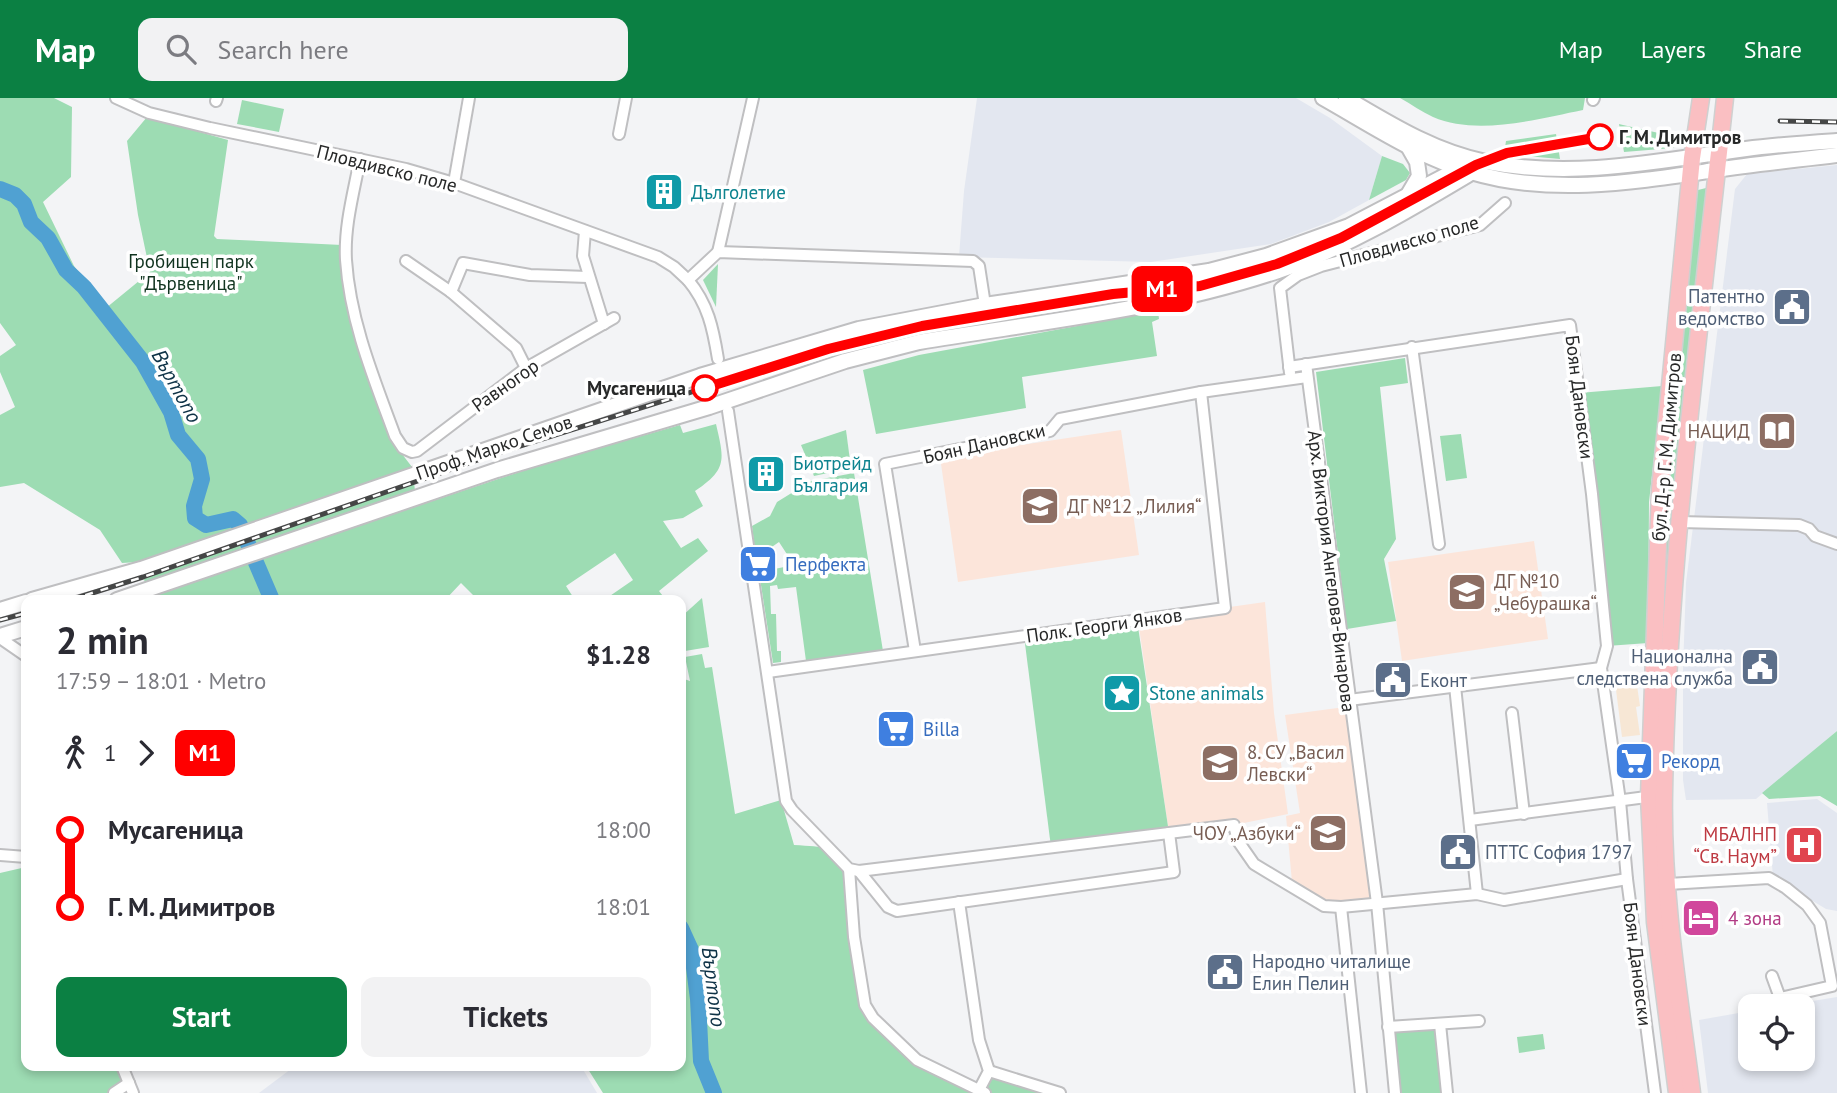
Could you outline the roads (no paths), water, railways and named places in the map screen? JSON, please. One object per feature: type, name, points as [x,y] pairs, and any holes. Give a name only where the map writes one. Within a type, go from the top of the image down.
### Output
[{"type":"main road","points":[[1323,98],[1409,148],[1472,165],[1582,170],[1691,166],[1837,141]]},
{"type":"main road","points":[[1346,98],[1472,165]]},
{"type":"main road","name":"бул. Д-р Г. М. Димитров","points":[[1677,1093],[1655,922],[1660,489],[1691,166],[1701,98]]},
{"type":"main road","name":"бул. Д-р Г. М. Димитров","points":[[1692,1093],[1656,796],[1680,522],[1725,98]]},
{"type":"main road","points":[[1406,196],[1417,183],[1419,176],[1417,162],[1409,148]]},
{"type":"main road","points":[[1718,162],[1837,156]]},
{"type":"main road","name":"Проф. Марко Семов","points":[[50,595],[141,569],[700,376],[839,334],[985,305],[1209,271],[1266,256],[1349,226],[1472,165]]},
{"type":"main road","name":"Проф. Марко Семов","points":[[134,595],[498,470],[709,407],[874,353],[919,342],[1147,305],[1212,291],[1320,255],[1361,236],[1472,165]]},
{"type":"main road","points":[[1209,271],[1212,291]]},
{"type":"main road","points":[[0,610],[21,604]]},
{"type":"main road","points":[[0,637],[21,630]]},
{"type":"street","name":"Пловдивско поле","points":[[116,98],[149,113],[360,159],[454,183],[658,257],[688,280],[710,316],[718,359]]},
{"type":"street","points":[[454,183],[469,98]]},
{"type":"street","points":[[620,134],[626,98]]},
{"type":"street","points":[[688,280],[718,252],[753,98]]},
{"type":"street","name":"Равногор","points":[[360,159],[346,243],[354,310],[361,345],[395,436],[403,448],[412,452],[417,451],[526,368],[609,321],[588,277],[583,257],[585,231]]},
{"type":"street","name":"Пловдивско поле","points":[[1291,379],[1280,288],[1298,275],[1321,265],[1480,225],[1505,203]]},
{"type":"street","points":[[718,252],[973,261],[979,266],[985,305]]},
{"type":"street","points":[[406,261],[451,292],[516,348],[526,368]]},
{"type":"street","points":[[451,292],[463,263],[530,275],[588,277]]},
{"type":"street","name":"Боян Дановски","points":[[1289,366],[1570,325],[1592,494],[1607,646],[1601,668],[1655,1093]]},
{"type":"street","points":[[1412,347],[1439,544]]},
{"type":"street","name":"Арх. Виктория Ангелова-Винарова","points":[[1306,364],[1377,904],[1395,1093]]},
{"type":"street","name":"Боян Дановски","points":[[915,651],[885,464],[1050,431],[1060,419],[1307,377]]},
{"type":"street","name":"Полк. Георги Янков","points":[[768,672],[1225,608],[1202,393]]},
{"type":"street","points":[[728,411],[786,801],[888,907],[897,911],[1174,872],[1168,833]]},
{"type":"street","points":[[1680,522],[1799,525],[1809,529],[1815,536],[1837,544]]},
{"type":"street","points":[[0,637],[21,652]]},
{"type":"street","points":[[1349,700],[1601,668]]},
{"type":"street","points":[[1455,686],[1477,894]]},
{"type":"street","points":[[1512,713],[1524,814]]},
{"type":"street","points":[[1470,820],[1656,796]]},
{"type":"street","points":[[854,870],[1234,825],[1238,841],[1255,864],[1324,906],[1341,907],[1477,894],[1504,900],[1627,879]]},
{"type":"street","points":[[0,855],[21,857]]},
{"type":"street","points":[[854,870],[854,937],[865,1005],[873,1018],[917,1060],[982,1091],[989,1071],[979,1040],[959,902]]},
{"type":"street","points":[[1668,884],[1769,878],[1807,905],[1819,923],[1832,986],[1780,998],[1772,975]]},
{"type":"street","points":[[1341,907],[1362,1093]]},
{"type":"street","points":[[1388,1027],[1479,1021]]},
{"type":"street","points":[[1440,1024],[1447,1093]]},
{"type":"street","points":[[114,1093],[131,1088],[124,1071]]},
{"type":"street","points":[[989,1071],[1060,1093]]},
{"type":"waterway","name":"Въртопо","points":[[0,189],[15,195],[24,204],[31,222],[48,238],[66,270],[84,287],[143,362],[171,412],[178,435],[198,459],[202,479],[194,506],[195,518],[206,525],[233,519],[240,525],[270,595]]},
{"type":"waterway","name":"Въртопо","points":[[686,939],[692,952],[698,999],[701,1061],[714,1093]]},
{"type":"tunnel","points":[[718,366],[727,408]]},
{"type":"railway","points":[[1780,121],[1837,122]]},
{"type":"railway","points":[[86,595],[492,455],[828,349],[922,326],[1113,294]]},
{"type":"railway","points":[[0,620],[21,614]]},
{"type":"metro line","name":"M1","points":[[705,388],[828,349],[922,326],[1113,294],[1200,286],[1277,264],[1341,238],[1476,165],[1507,153],[1600,137]]},
{"type":"place","name":"Г. М. Димитров","points":[[1600,137]]},
{"type":"place","name":"Дълголетие","points":[[664,192]]},
{"type":"place","name":"Патентно ведомство","points":[[1792,307]]},
{"type":"place","name":"Мусагеница","points":[[705,388]]},
{"type":"place","name":"НАЦИД","points":[[1777,431]]},
{"type":"place","name":"Биотрейд България","points":[[766,474]]},
{"type":"place","name":"ДГ №12 „Лилия“","points":[[1040,506]]},
{"type":"place","name":"Перфекта","points":[[758,564]]},
{"type":"place","name":"ДГ №10 „Чебурашка“","points":[[1467,592]]},
{"type":"place","name":"Национална следствена служба","points":[[1760,667]]},
{"type":"place","name":"Еконт","points":[[1393,680]]},
{"type":"place","name":"Stone animals","points":[[1122,693]]},
{"type":"place","name":"Billa","points":[[896,729]]},
{"type":"place","name":"Рекорд","points":[[1634,761]]},
{"type":"place","name":"8. СУ „Васил Левски“","points":[[1220,763]]},
{"type":"place","name":"ЧОУ „Азбуки“","points":[[1328,833]]},
{"type":"place","name":"MБАЛНП “Св. Наум”","points":[[1804,845]]},
{"type":"place","name":"ПТТС София 1797","points":[[1458,852]]},
{"type":"place","name":"4 зона","points":[[1701,918]]},
{"type":"place","name":"Народно читалище Елин Пелин","points":[[1225,972]]},
{"type":"park label","name":"Гробищен парк \"Дървеница\"","points":[[191,272]]}]
